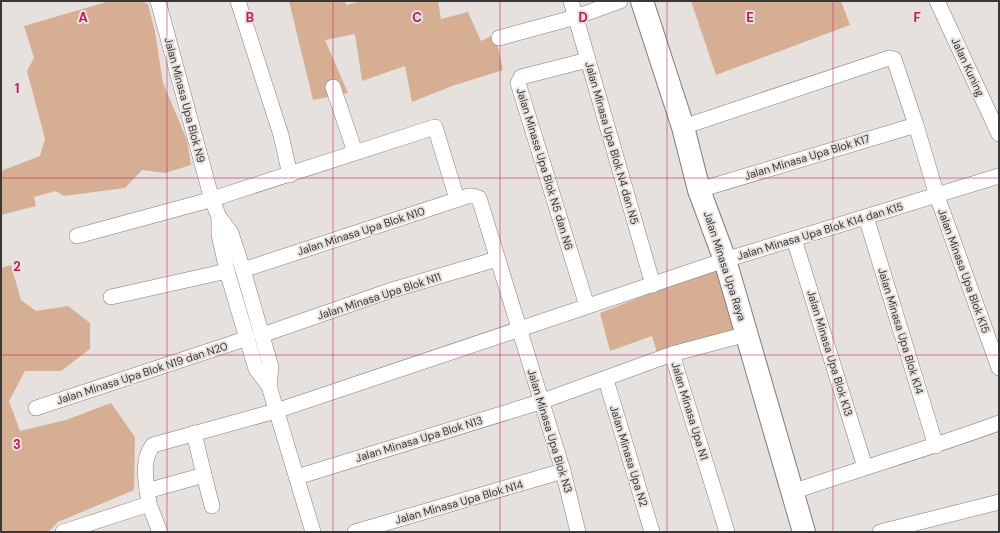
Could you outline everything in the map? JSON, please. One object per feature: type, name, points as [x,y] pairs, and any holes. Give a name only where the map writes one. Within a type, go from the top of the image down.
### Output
[{"type":"street","name":"Jalan Minasa Upa Blok N9","points":[[158,1],[212,200],[219,217]]},
{"type":"street","points":[[238,1],[281,135],[290,175]]},
{"type":"street","name":"Jalan Minasa Upa Blok N4 dan N5","points":[[571,1],[653,285]]},
{"type":"street","points":[[499,38],[576,17],[620,1]]},
{"type":"street","name":"Jalan Minasa Upa Raya","points":[[642,1],[683,127],[699,190],[724,260],[747,334],[804,532]]},
{"type":"street","name":"Jalan Kuning","points":[[937,1],[999,134]]},
{"type":"street","name":"Jalan Minasa Upa Blok K15","points":[[683,127],[892,58],[896,61],[937,196],[999,368]]},
{"type":"street","name":"Jalan Minasa Upa Blok N5 dan N6","points":[[587,306],[518,83],[521,77],[588,60]]},
{"type":"street","points":[[333,87],[355,152]]},
{"type":"street","name":"Jalan Minasa Upa Blok K17","points":[[699,190],[916,124]]},
{"type":"street","points":[[77,236],[212,200],[435,127],[457,199]]},
{"type":"street","name":"Jalan Minasa Upa Blok K14 dan K15","points":[[148,498],[146,462],[148,453],[153,445],[276,411],[724,260],[999,176]]},
{"type":"street","name":"Jalan Minasa Upa Blok N10","points":[[243,270],[457,199],[471,195],[479,198]]},
{"type":"street","name":"Jalan Minasa Upa Blok N3","points":[[479,198],[497,259],[521,329],[540,402],[563,471],[578,532]]},
{"type":"street","points":[[219,217],[231,233],[243,270],[255,337]]},
{"type":"street","points":[[219,217],[219,234],[227,272],[255,337],[272,368],[269,386],[313,532]]},
{"type":"street","name":"Jalan Minasa Upa Blok K14","points":[[866,217],[936,446]]},
{"type":"street","name":"Jalan Minasa Upa Blok K13","points":[[794,239],[865,467]]},
{"type":"street","name":"Jalan Minasa Upa Blok N11","points":[[255,337],[389,291],[497,259]]},
{"type":"street","points":[[111,297],[227,272]]},
{"type":"street","points":[[672,354],[747,334]]},
{"type":"street","name":"Jalan Minasa Upa Blok N19 dan N20","points":[[36,408],[255,337]]},
{"type":"street","name":"Jalan Minasa Upa N1","points":[[540,402],[606,380],[672,354],[727,532]]},
{"type":"street","name":"Jalan Minasa Upa N2","points":[[606,380],[652,532]]},
{"type":"street","name":"Jalan Minasa Upa Blok N13","points":[[297,477],[540,402]]},
{"type":"street","points":[[792,492],[865,467],[936,446],[999,423]]},
{"type":"street","points":[[194,433],[212,506]]},
{"type":"street","name":"Jalan Minasa Upa Blok N14","points":[[355,532],[563,471]]},
{"type":"street","points":[[62,532],[204,474]]},
{"type":"street","points":[[148,498],[160,532]]},
{"type":"street","points":[[880,532],[999,502]]},
{"type":"shaded area","points":[[110,1],[141,1],[148,4],[155,32],[163,83],[187,140],[191,165],[165,173],[142,170],[125,188],[64,196],[56,191],[34,197],[36,206],[1,215],[1,171],[40,156],[45,139],[27,71],[34,58],[24,26]]},
{"type":"shaded area","points":[[289,1],[345,1],[346,5],[363,1],[438,1],[441,19],[468,12],[481,41],[495,34],[503,70],[452,86],[412,102],[405,66],[362,81],[355,34],[325,40],[348,93],[313,100]]},
{"type":"shaded area","points":[[691,1],[841,1],[850,25],[716,75]]},
{"type":"shaded area","points":[[11,265],[21,300],[36,311],[68,306],[90,323],[90,349],[61,371],[25,371],[9,401],[20,431],[66,420],[111,403],[135,437],[134,490],[58,522],[48,532],[1,532],[1,268]]},
{"type":"shaded area","points":[[717,267],[735,331],[658,356],[652,336],[610,351],[600,313]]}]
